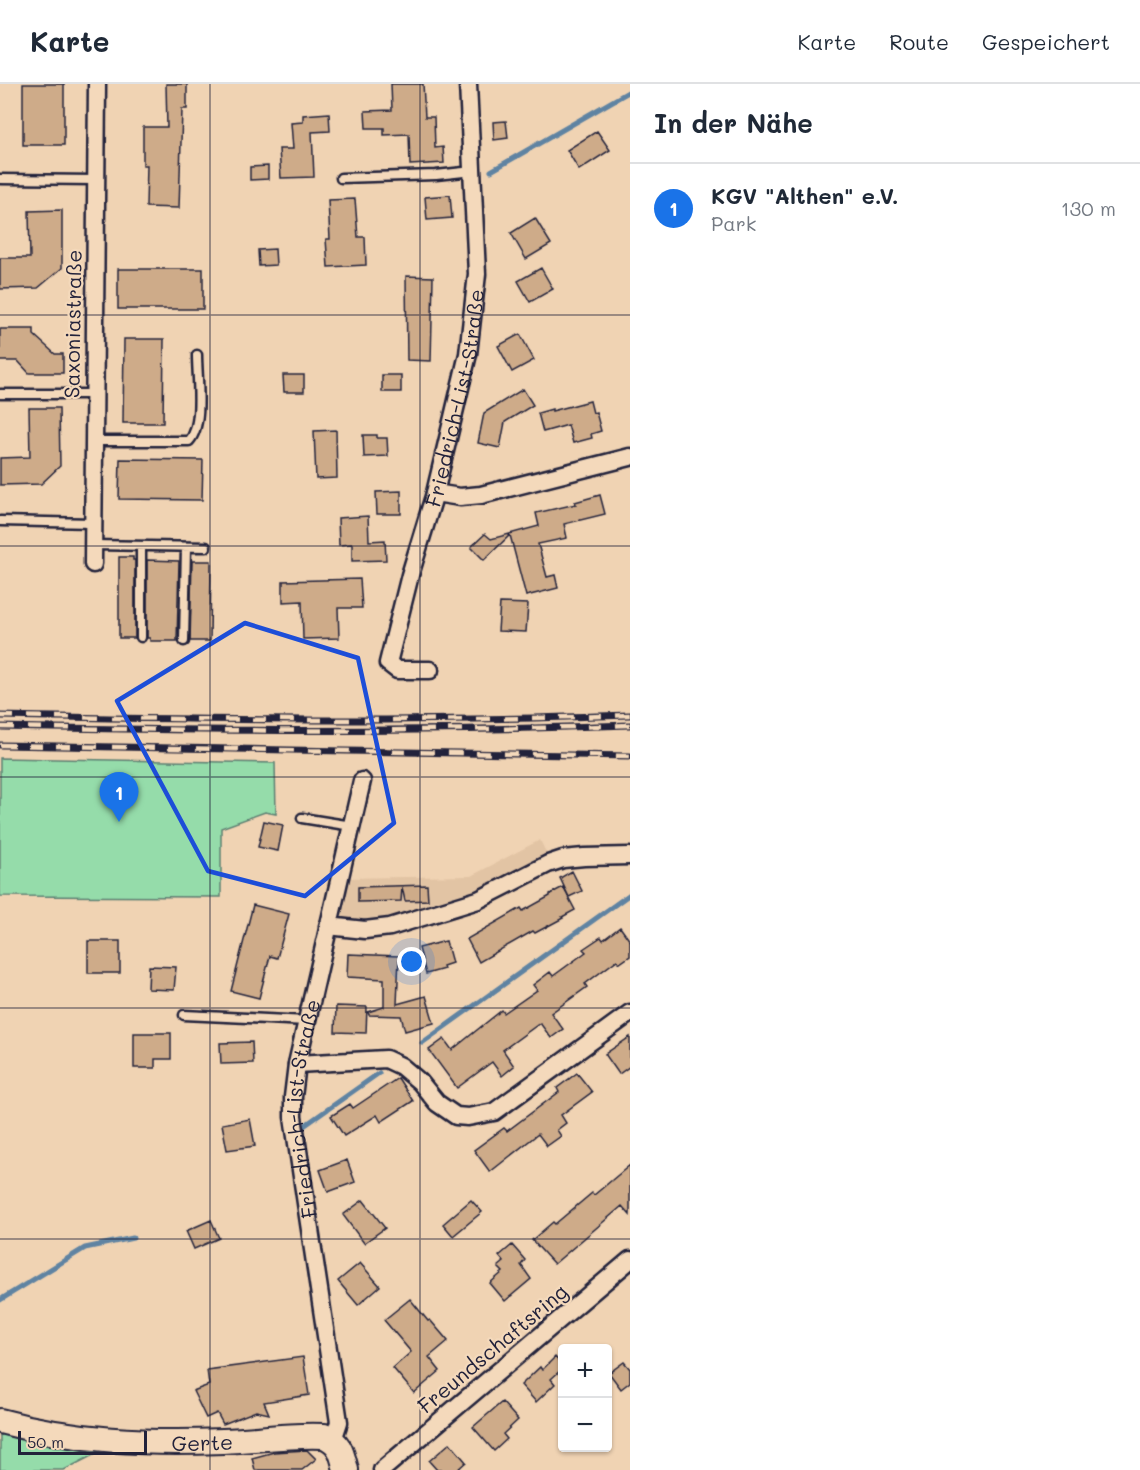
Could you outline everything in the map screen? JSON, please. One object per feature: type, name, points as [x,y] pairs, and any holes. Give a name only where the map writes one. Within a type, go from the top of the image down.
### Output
[{"type":"street","name":"Saxoniastraße","points":[[93,564],[97,84]]},
{"type":"street","name":"Friedrich-List-Straße","points":[[430,670],[396,670],[388,663],[410,575],[435,493],[468,354],[477,274],[468,84]]},
{"type":"street","points":[[435,493],[460,497],[481,495],[630,457]]},
{"type":"street","name":"Friedrich-List-Straße","points":[[333,1440],[339,1422],[293,1117],[293,1097],[297,1064],[362,781]]},
{"type":"street","points":[[328,926],[365,930],[390,927],[477,900],[548,864],[563,859],[630,856]]},
{"type":"street","points":[[297,1064],[386,1059],[401,1066],[437,1103],[456,1116],[482,1116],[494,1112],[630,1013]]},
{"type":"street","name":"Freundschaftsring","points":[[382,1470],[630,1260]]},
{"type":"street","name":"Gerte","points":[[0,1421],[29,1429],[89,1439],[131,1442],[178,1443],[315,1435],[333,1440]]},
{"type":"street","points":[[333,1440],[341,1448],[346,1470]]},
{"type":"lane","points":[[341,178],[436,175],[473,171]]},
{"type":"lane","points":[[0,179],[96,180]]},
{"type":"lane","points":[[93,441],[189,441],[194,436],[198,421],[197,356]]},
{"type":"lane","points":[[0,394],[94,394]]},
{"type":"lane","points":[[0,521],[93,523]]},
{"type":"lane","points":[[93,545],[206,547]]},
{"type":"lane","points":[[141,546],[141,638]]},
{"type":"lane","points":[[184,641],[186,547]]},
{"type":"lane","points":[[302,818],[352,826]]},
{"type":"lane","points":[[184,1015],[307,1021]]},
{"type":"highlighted area","points":[[245,623],[358,658],[394,823],[305,896],[208,871],[117,701]]},
{"type":"shaded area","points":[[540,840],[551,863],[429,916],[328,926],[340,878],[471,876]]},
{"type":"green space","points":[[0,758],[275,763],[276,814],[265,812],[221,828],[221,897],[0,896]]},
{"type":"green space","points":[[0,1421],[121,1441],[64,1470],[0,1470]]},
{"type":"building","points":[[23,84],[64,84],[64,145],[23,145]]},
{"type":"building","points":[[166,84],[187,84],[187,109],[182,109],[179,208],[146,207],[147,165],[143,165],[143,127],[167,127]]},
{"type":"building","points":[[391,84],[423,84],[425,117],[434,117],[435,148],[443,147],[444,163],[410,165],[409,134],[384,135],[384,128],[366,128],[365,111],[392,110]]},
{"type":"building","points":[[329,113],[330,131],[312,132],[314,177],[281,178],[279,149],[293,149],[291,123],[303,122],[303,115]]},
{"type":"building","points":[[506,121],[508,138],[494,140],[493,122]]},
{"type":"building","points":[[597,131],[610,150],[579,170],[567,150]]},
{"type":"building","points":[[268,166],[268,179],[250,180],[250,167]]},
{"type":"building","points":[[450,195],[452,218],[427,220],[425,197]]},
{"type":"building","points":[[355,199],[358,237],[365,237],[366,265],[328,267],[326,239],[330,239],[328,200]]},
{"type":"building","points":[[62,210],[62,268],[38,288],[0,289],[0,258],[30,258],[29,211]]},
{"type":"building","points":[[535,218],[551,244],[526,259],[511,233]]},
{"type":"building","points":[[275,249],[276,265],[259,266],[258,250]]},
{"type":"building","points":[[541,268],[553,289],[530,302],[518,281]]},
{"type":"building","points":[[118,269],[203,269],[203,309],[118,309]]},
{"type":"building","points":[[406,276],[433,277],[431,361],[407,360]]},
{"type":"building","points":[[0,329],[34,329],[34,335],[55,354],[63,354],[63,373],[29,373],[18,361],[0,361]]},
{"type":"building","points":[[520,334],[534,360],[512,372],[498,346]]},
{"type":"building","points":[[124,339],[164,339],[163,423],[123,423]]},
{"type":"building","points":[[283,375],[304,375],[304,392],[284,392]]},
{"type":"building","points":[[382,375],[401,375],[401,392],[382,392]]},
{"type":"building","points":[[523,389],[533,405],[505,422],[500,448],[478,443],[484,413]]},
{"type":"building","points":[[590,401],[593,413],[596,412],[601,431],[591,434],[592,438],[573,443],[568,425],[543,432],[538,413]]},
{"type":"building","points":[[29,408],[59,408],[60,466],[41,484],[0,485],[0,458],[30,457]]},
{"type":"building","points":[[336,430],[337,478],[316,479],[314,431]]},
{"type":"building","points":[[363,435],[387,438],[388,456],[364,457]]},
{"type":"building","points":[[120,459],[203,460],[202,500],[119,499]]},
{"type":"building","points":[[401,491],[401,514],[377,514],[376,492]]},
{"type":"building","points":[[600,495],[605,514],[564,524],[567,538],[538,544],[547,577],[555,575],[558,588],[526,596],[510,535],[484,560],[471,547],[485,534],[491,539],[539,526],[536,513],[576,504],[575,502]]},
{"type":"building","points":[[368,516],[369,541],[385,540],[386,560],[352,561],[352,544],[339,545],[338,518]]},
{"type":"building","points":[[119,557],[133,557],[135,560],[135,638],[119,638]]},
{"type":"building","points":[[147,560],[179,561],[177,641],[150,641],[150,638],[147,638]]},
{"type":"building","points":[[192,561],[211,561],[210,641],[190,641]]},
{"type":"building","points":[[360,579],[362,608],[338,608],[339,638],[303,639],[302,601],[283,602],[283,581]]},
{"type":"building","points":[[500,603],[528,604],[526,632],[498,631]]},
{"type":"building","points":[[264,821],[283,825],[278,851],[258,847]]},
{"type":"building","points":[[572,871],[582,891],[569,897],[560,878]]},
{"type":"building","points":[[427,885],[428,900],[405,901],[402,887],[401,901],[358,902],[358,887]]},
{"type":"building","points":[[563,887],[575,910],[479,962],[467,939],[521,908],[523,911]]},
{"type":"building","points":[[253,905],[289,914],[277,958],[270,956],[259,998],[231,991]]},
{"type":"building","points":[[620,927],[630,941],[630,956],[620,963],[617,960],[585,984],[587,987],[551,1013],[563,1029],[551,1038],[540,1023],[503,1050],[514,1066],[502,1076],[492,1062],[457,1088],[429,1050],[444,1039],[452,1050],[502,1010],[504,1013],[537,990],[533,985],[550,972],[553,976],[586,952],[583,949],[601,937],[603,940]]},
{"type":"building","points":[[88,941],[120,941],[120,973],[88,973]]},
{"type":"building","points":[[446,941],[452,963],[443,966],[444,969],[426,974],[419,948]]},
{"type":"building","points":[[348,954],[399,956],[397,1004],[426,996],[434,1023],[405,1031],[401,1016],[369,1015],[368,1012],[384,1007],[384,979],[347,977]]},
{"type":"building","points":[[149,966],[176,967],[174,990],[148,989]]},
{"type":"building","points":[[336,1006],[367,1007],[366,1033],[335,1032]]},
{"type":"building","points":[[134,1033],[171,1033],[171,1059],[155,1059],[155,1068],[134,1068]]},
{"type":"building","points":[[630,1037],[630,1066],[619,1074],[605,1054]]},
{"type":"building","points":[[252,1042],[253,1063],[221,1064],[220,1043]]},
{"type":"building","points":[[577,1073],[592,1092],[561,1115],[566,1123],[557,1130],[561,1136],[547,1146],[538,1134],[490,1172],[474,1150],[504,1128],[507,1131],[559,1092],[557,1088]]},
{"type":"building","points":[[398,1078],[413,1101],[381,1122],[377,1115],[344,1136],[331,1116],[350,1104],[353,1108]]},
{"type":"building","points":[[250,1119],[255,1146],[227,1150],[222,1124]]},
{"type":"building","points":[[347,1160],[355,1182],[328,1192],[320,1170]]},
{"type":"building","points":[[630,1165],[630,1215],[622,1206],[554,1264],[532,1240],[592,1193],[594,1195]]},
{"type":"building","points":[[363,1200],[385,1228],[364,1243],[343,1215]]},
{"type":"building","points":[[471,1200],[482,1212],[453,1236],[443,1224]]},
{"type":"building","points":[[211,1220],[219,1238],[194,1249],[186,1231]]},
{"type":"building","points":[[512,1245],[525,1260],[521,1265],[531,1279],[505,1301],[490,1283],[503,1272],[498,1267],[504,1262],[499,1256]]},
{"type":"building","points":[[360,1263],[380,1286],[358,1305],[338,1281]]},
{"type":"building","points":[[410,1299],[448,1341],[429,1357],[440,1371],[414,1393],[393,1368],[411,1352],[384,1320]]},
{"type":"building","points":[[303,1357],[309,1395],[264,1402],[269,1414],[256,1411],[223,1424],[217,1413],[206,1418],[193,1391],[209,1385],[207,1370]]},
{"type":"building","points":[[555,1357],[558,1360],[558,1373],[551,1379],[555,1384],[536,1402],[521,1385],[540,1367],[542,1370]]},
{"type":"building","points":[[624,1362],[630,1369],[630,1382],[621,1389],[612,1377],[612,1371]]},
{"type":"building","points":[[502,1402],[518,1420],[503,1434],[507,1439],[494,1451],[473,1427]]},
{"type":"building","points":[[450,1443],[466,1462],[457,1470],[437,1470],[429,1461]]},
{"type":"building","points":[[307,1450],[316,1459],[302,1470],[255,1470],[252,1458],[274,1452]]},
{"type":"waterway","points":[[491,171],[630,91]]},
{"type":"waterway","points":[[422,1043],[630,894]]},
{"type":"waterway","points":[[304,1126],[379,1073]]},
{"type":"waterway","points":[[0,1300],[85,1248],[133,1238]]},
{"type":"railway","points":[[0,716],[394,720],[630,715]]},
{"type":"railway","points":[[0,727],[315,731],[630,725]]},
{"type":"railway","points":[[0,745],[630,756]]},
{"type":"place","name":"KGV \"Althen\" e.V.","points":[[119,822]]}]
